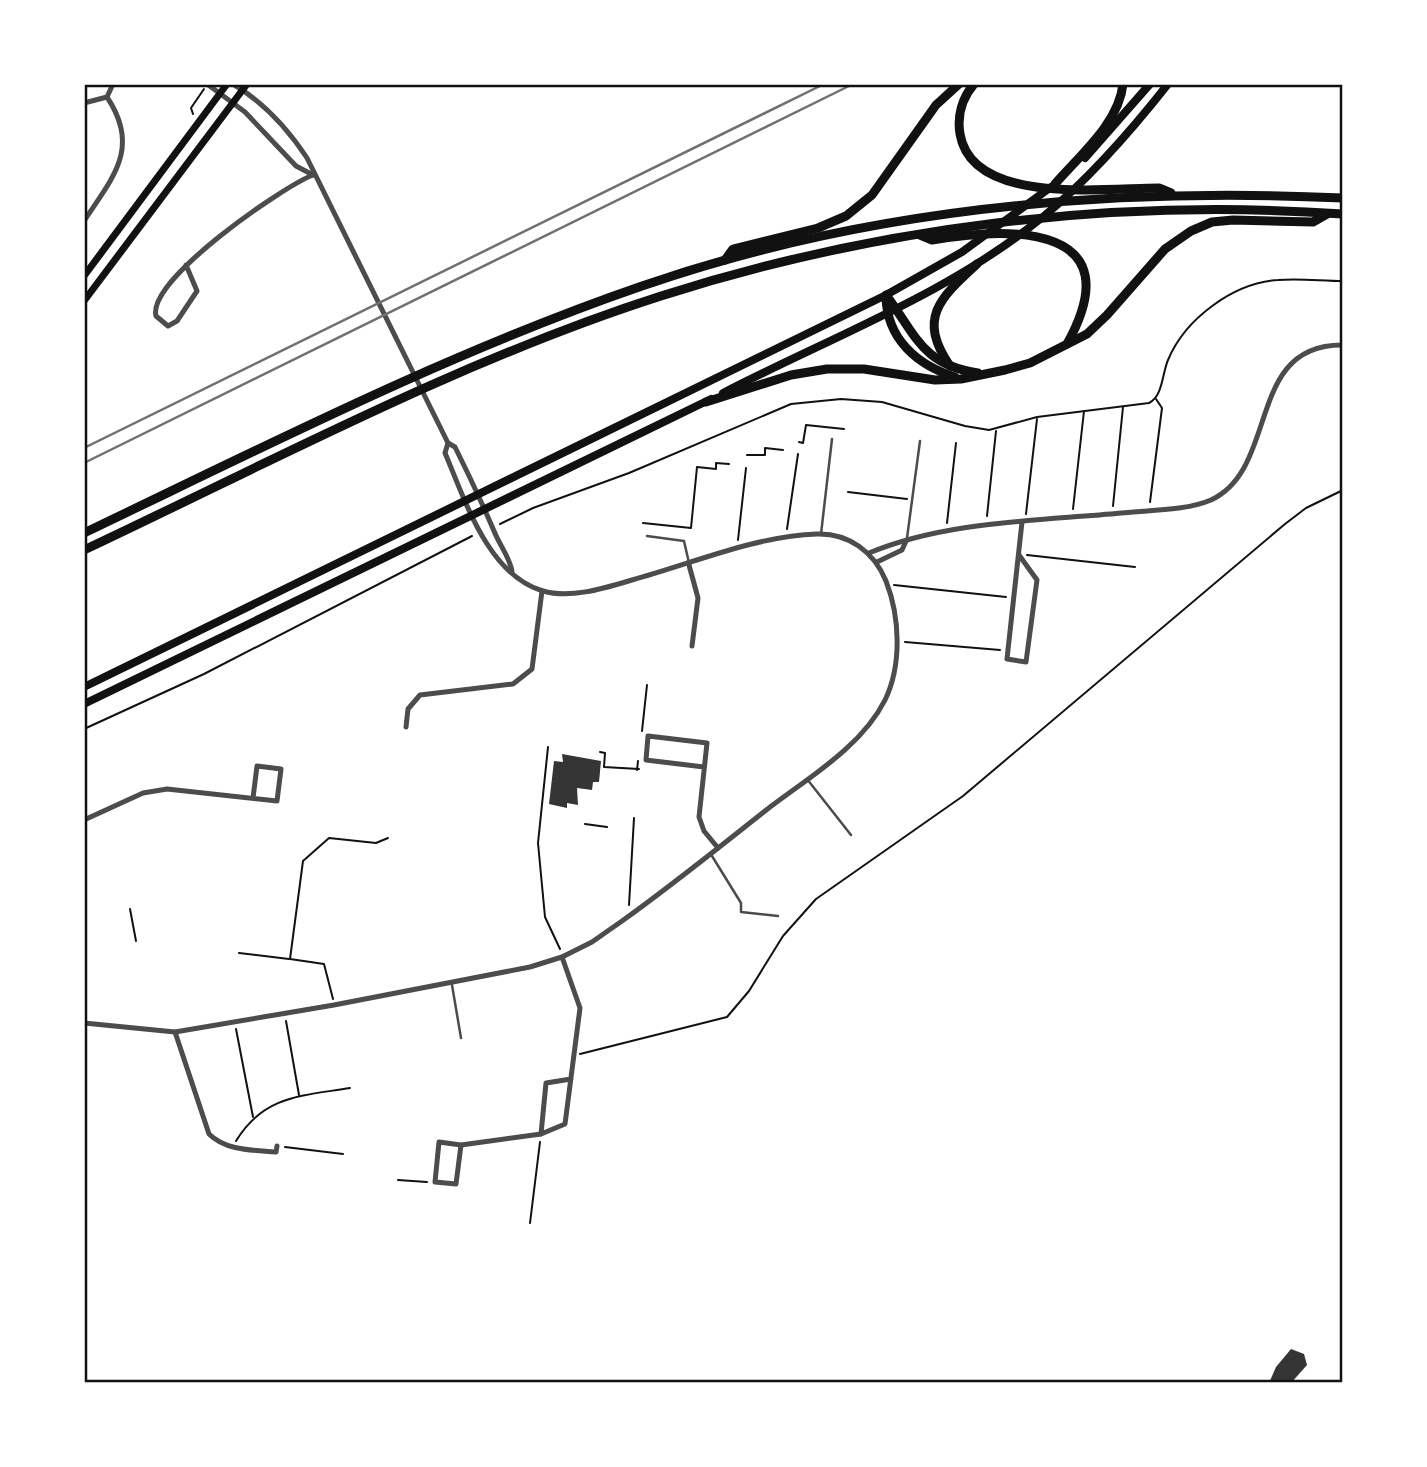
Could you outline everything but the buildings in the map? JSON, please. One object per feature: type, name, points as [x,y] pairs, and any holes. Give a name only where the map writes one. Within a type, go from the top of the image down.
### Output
[{"type":"highway","points":[[725,260],[733,249],[818,228],[846,216],[872,195],[936,104],[959,84]]},
{"type":"highway","points":[[974,84],[961,106],[961,139],[972,162],[991,176],[1026,186],[1159,188],[1173,194]]},
{"type":"highway","points":[[1055,184],[1108,122],[1121,100],[1123,84]]},
{"type":"highway","points":[[84,533],[431,368],[544,321],[725,260],[849,231],[998,206],[1173,194],[1343,198]]},
{"type":"highway","points":[[84,550],[504,354],[661,297],[802,257],[971,226],[1074,215],[1173,210],[1343,214]]},
{"type":"highway","points":[[706,402],[791,375],[827,369],[864,369],[935,380],[961,379],[1030,363],[1087,334],[1165,249],[1191,231],[1212,222],[1233,220],[1313,222],[1328,213]]},
{"type":"highway","points":[[920,235],[932,240],[1006,233],[1046,237],[1071,253],[1086,279],[1084,313],[1067,344]]},
{"type":"highway","points":[[951,367],[938,348],[934,318],[950,289],[976,264]]},
{"type":"highway","points":[[886,295],[921,348],[951,367],[983,374]]},
{"type":"highway","points":[[886,295],[886,314],[899,339],[914,358],[936,371],[961,379]]},
{"type":"main road","points":[[84,276],[227,84]]},
{"type":"main road","points":[[84,687],[886,295],[962,252],[1055,184],[1111,131],[1150,84]]},
{"type":"main road","points":[[84,704],[706,402],[804,351],[897,310],[976,264],[1044,216],[1103,159],[1168,84]]},
{"type":"main road","points":[[84,301],[245,87]]},
{"type":"street","points":[[107,97],[113,84]]},
{"type":"street","points":[[207,84],[233,102],[279,145],[296,166],[313,175]]},
{"type":"street","points":[[233,84],[245,87],[293,136],[447,443],[455,447],[480,495],[509,556],[512,571]]},
{"type":"street","points":[[84,103],[107,97]]},
{"type":"street","points":[[84,221],[117,170],[124,147],[122,126],[107,97]]},
{"type":"street","points":[[186,265],[197,292],[177,321],[169,326],[156,316],[156,305],[186,265],[214,239],[313,175]]},
{"type":"street","points":[[869,553],[900,540],[906,541],[946,531],[1149,510],[1201,503],[1222,494],[1244,465],[1275,388],[1292,362],[1300,355],[1321,346],[1343,345]]},
{"type":"street","points":[[84,1023],[175,1032],[334,1005],[530,967],[562,957],[614,927],[807,779],[851,742],[878,712],[893,679],[897,641],[887,584],[877,562],[869,553],[842,538],[821,534],[787,537],[690,565],[576,593],[542,591],[500,562],[473,516],[444,453],[447,443]]},
{"type":"street","points":[[1019,555],[1037,580],[1026,662],[1007,660],[1014,598],[1019,555],[1023,522]]},
{"type":"street","points":[[877,562],[902,550],[906,541]]},
{"type":"street","points":[[690,565],[698,598],[692,646]]},
{"type":"street","points":[[407,727],[408,709],[420,695],[513,684],[525,678],[532,669],[542,591]]},
{"type":"street","points":[[704,767],[646,760],[648,736],[707,743],[700,824],[718,848]]},
{"type":"street","points":[[84,820],[143,793],[167,789],[277,801],[281,769],[257,766],[253,798]]},
{"type":"street","points":[[461,1145],[456,1184],[435,1182],[439,1142],[461,1145],[541,1134],[565,1124],[579,999],[562,957]]},
{"type":"street","points":[[175,1032],[209,1134],[219,1143],[233,1146],[276,1152],[277,1146]]},
{"type":"street","points":[[541,1134],[546,1083],[571,1079]]},
{"type":"lane","points":[[821,534],[832,439]]},
{"type":"lane","points":[[906,541],[920,441]]},
{"type":"lane","points":[[647,536],[684,541],[690,565]]},
{"type":"lane","points":[[807,779],[851,835]]},
{"type":"lane","points":[[710,853],[741,903],[741,912],[778,916]]},
{"type":"lane","points":[[452,981],[461,1038]]},
{"type":"path","points":[[191,108],[200,96]]},
{"type":"path","points":[[493,527],[533,508],[629,473],[791,404],[826,399],[872,401],[904,406],[973,428],[996,430],[1037,417],[1149,403],[1156,399],[1175,346],[1199,318],[1224,299],[1238,291],[1276,280],[1343,281]]},
{"type":"path","points":[[1149,510],[1162,408],[1156,399]]},
{"type":"path","points":[[1112,514],[1123,407]]},
{"type":"path","points":[[1072,517],[1084,411]]},
{"type":"path","points":[[1023,522],[1037,417]]},
{"type":"path","points":[[799,442],[803,443],[806,425],[844,429]]},
{"type":"path","points":[[986,526],[996,430]]},
{"type":"path","points":[[946,531],[956,443]]},
{"type":"path","points":[[747,455],[765,455],[765,449],[783,450]]},
{"type":"path","points":[[787,537],[798,454]]},
{"type":"path","points":[[643,523],[691,528],[697,467],[716,469],[716,463],[729,464]]},
{"type":"path","points":[[737,550],[746,468]]},
{"type":"path","points":[[574,1055],[727,1017],[748,991],[783,936],[816,899],[963,796],[1285,524],[1306,508],[1343,489]]},
{"type":"path","points":[[848,492],[911,500]]},
{"type":"path","points":[[84,729],[204,674],[482,532]]},
{"type":"path","points":[[1019,555],[1135,567]]},
{"type":"path","points":[[887,584],[1014,598]]},
{"type":"path","points":[[897,641],[1008,651]]},
{"type":"path","points":[[641,733],[647,685]]},
{"type":"path","points":[[548,747],[538,843],[545,917],[562,957]]},
{"type":"path","points":[[600,752],[605,753],[604,766],[638,770],[639,757]]},
{"type":"path","points":[[629,910],[634,818]]},
{"type":"path","points":[[585,824],[607,827]]},
{"type":"path","points":[[290,959],[303,860],[329,838],[376,843],[388,838]]},
{"type":"path","points":[[130,909],[136,941]]},
{"type":"path","points":[[239,953],[324,964],[334,1005]]},
{"type":"path","points":[[285,1013],[300,1096]]},
{"type":"path","points":[[235,1023],[253,1118]]},
{"type":"path","points":[[233,1146],[253,1118],[271,1106],[300,1096],[350,1088]]},
{"type":"path","points":[[530,1223],[541,1134]]},
{"type":"path","points":[[277,1146],[343,1154]]},
{"type":"path","points":[[398,1181],[435,1182]]},
{"type":"railway","points":[[84,448],[824,84]]},
{"type":"railway","points":[[84,463],[853,84]]}]
